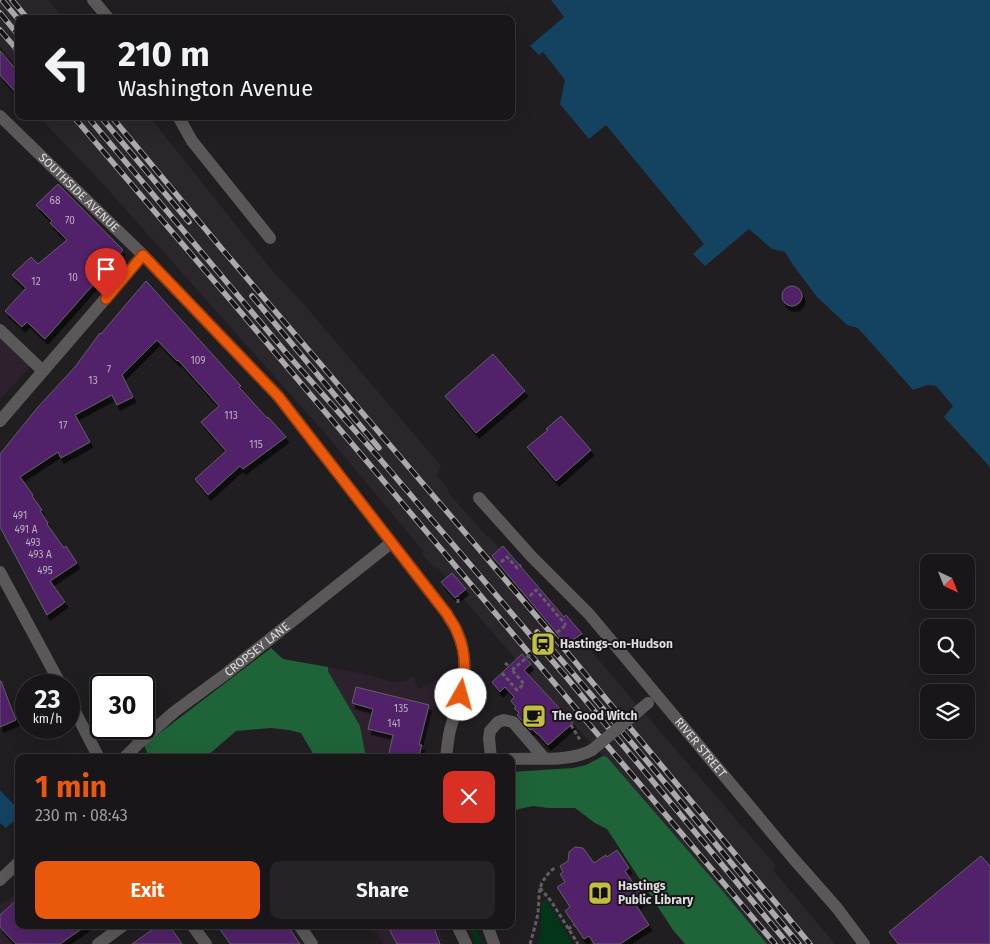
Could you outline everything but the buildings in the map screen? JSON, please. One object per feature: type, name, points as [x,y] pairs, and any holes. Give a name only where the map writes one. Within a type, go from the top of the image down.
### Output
[{"type":"street","points":[[93,0],[106,15]]},
{"type":"street","name":"SOUTHSIDE AVENUE","points":[[0,116],[143,255],[278,396],[447,614],[457,630],[461,643],[464,662],[464,684],[450,732],[447,754]]},
{"type":"street","points":[[180,120],[192,141],[270,238]]},
{"type":"street","points":[[0,421],[143,255]]},
{"type":"street","points":[[0,330],[43,371]]},
{"type":"street","name":"RIVER STREET","points":[[479,498],[531,556],[589,614],[653,699],[837,908],[864,944]]},
{"type":"street","name":"CROPSEY LANE","points":[[128,754],[174,712],[227,673],[391,543]]},
{"type":"street","points":[[0,572],[55,674]]},
{"type":"street","points":[[515,759],[570,758],[580,756],[587,746],[653,699]]},
{"type":"street","points":[[490,754],[488,738],[490,731],[498,722],[504,720],[513,722],[544,758]]},
{"type":"street","points":[[80,721],[97,754]]},
{"type":"street","points":[[0,880],[15,866]]},
{"type":"street","points":[[98,944],[119,929]]},
{"type":"street","points":[[195,929],[206,944]]},
{"type":"street","points":[[302,929],[312,944]]},
{"type":"street","points":[[459,929],[466,944]]},
{"type":"street","points":[[488,929],[494,944]]},
{"type":"path","points":[[501,562],[507,557],[517,568]]},
{"type":"path","points":[[502,673],[517,690],[524,684],[512,670],[566,625],[536,590],[530,596]]},
{"type":"path","points":[[458,596],[458,602]]},
{"type":"path","points":[[505,663],[509,666]]},
{"type":"path","points":[[571,725],[587,746]]},
{"type":"path","points":[[530,944],[536,924],[542,880],[553,869],[557,870]]},
{"type":"path","points":[[540,888],[578,944]]},
{"type":"path","points":[[568,929],[574,925]]},
{"type":"shaded area","points":[[0,0],[48,0],[61,15],[15,15],[15,63],[0,46]]},
{"type":"shaded area","points":[[42,120],[152,120],[271,269],[302,302],[441,466],[437,476],[449,490],[447,491],[487,537],[489,536],[499,548],[503,546],[563,616],[566,615],[582,634],[579,637],[776,866],[773,870],[835,944],[767,944],[607,757],[603,756],[534,680],[460,595],[455,598],[441,582],[446,578],[422,554],[424,552],[324,432],[102,183]]},
{"type":"shaded area","points":[[0,337],[31,366],[0,399]]},
{"type":"shaded area","points":[[328,667],[397,682],[406,681],[413,676],[418,689],[440,679],[423,754],[365,754],[360,726],[328,671]]},
{"type":"shaded area","points":[[15,895],[15,929],[87,929],[66,944],[0,944],[0,905]]},
{"type":"shaded area","points":[[373,929],[438,929],[443,944],[384,944]]},
{"type":"green space","points":[[271,648],[283,659],[328,667],[328,671],[360,726],[365,754],[313,754],[301,733],[271,728],[236,731],[209,754],[148,754],[144,745],[152,739],[155,739],[155,737]]},
{"type":"green space","points":[[603,756],[607,757],[767,944],[685,944],[673,930],[607,829],[595,823],[575,808],[533,806],[515,810],[515,772],[573,768],[586,765]]},
{"type":"green space","points":[[546,899],[573,944],[537,944],[541,934],[542,902]]},
{"type":"green space","points":[[470,929],[477,929],[482,943],[476,944]]},
{"type":"water","points":[[551,0],[990,0],[990,467],[944,417],[953,406],[936,386],[927,385],[913,390],[858,328],[847,325],[817,297],[785,252],[772,249],[749,229],[705,266],[693,254],[704,244],[606,125],[589,139],[560,104],[565,80],[543,52],[539,55],[530,46],[564,17]]},
{"type":"water","points":[[0,790],[15,806],[15,820],[6,828],[0,823]]},
{"type":"railway","points":[[2,0],[15,15]]},
{"type":"railway","points":[[12,0],[25,15]]},
{"type":"railway","points":[[0,13],[15,31]]},
{"type":"railway","points":[[0,30],[15,47]]},
{"type":"railway","points":[[76,120],[775,944]]},
{"type":"railway","points":[[90,120],[288,355],[380,459],[567,678],[788,944]]},
{"type":"railway","points":[[103,120],[189,222]]},
{"type":"railway","points":[[114,120],[222,249],[562,646],[810,944]]},
{"type":"railway","points":[[252,296],[379,448]]},
{"type":"railway","points":[[537,632],[604,709],[799,944]]},
{"type":"place","name":"Hastings-on-Hudson","points":[[543,644]]},
{"type":"place","name":"The Good Witch","points":[[534,716]]},
{"type":"place","name":"Hastings Public Library","points":[[600,893]]},
{"type":"route","points":[[106,299],[143,255],[278,396],[447,614],[457,630],[464,662],[464,684],[461,695]]}]
